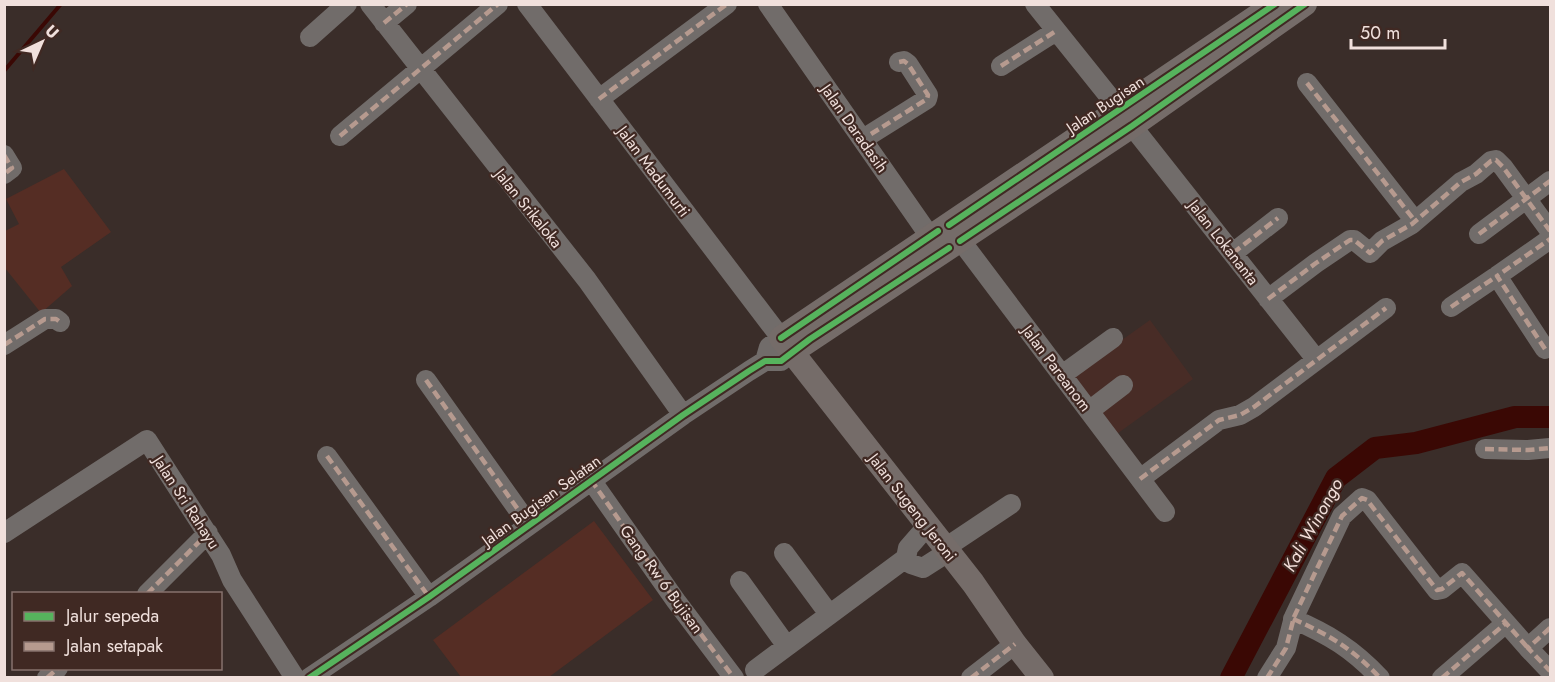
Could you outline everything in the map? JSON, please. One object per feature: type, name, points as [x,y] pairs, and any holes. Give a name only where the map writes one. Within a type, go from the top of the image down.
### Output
[{"type":"main road","name":"Jalan Bugisan","points":[[1126,118],[1275,4]]},
{"type":"main road","name":"Jalan Bugisan","points":[[786,345],[1126,118],[1305,4]]},
{"type":"main road","name":"Jalan Sugeng Jeroni","points":[[786,345],[973,583],[1015,644],[1042,678]]},
{"type":"street","points":[[310,38],[347,4]]},
{"type":"street","name":"Jalan Srikaloka","points":[[370,4],[587,280],[683,415]]},
{"type":"street","points":[[384,23],[408,4]]},
{"type":"street","points":[[340,136],[498,4]]},
{"type":"street","name":"Jalan Madumurti","points":[[527,4],[786,345]]},
{"type":"street","points":[[599,99],[727,4]]},
{"type":"street","name":"Jalan Daradasih","points":[[768,4],[945,239]]},
{"type":"street","name":"Jalan Daradasih","points":[[778,4],[945,239]]},
{"type":"street","name":"Jalan Lokananta","points":[[1035,4],[1316,359]]},
{"type":"street","points":[[1001,66],[1056,31]]},
{"type":"street","points":[[871,134],[927,99],[928,94],[908,64],[904,61],[899,62]]},
{"type":"street","points":[[1307,83],[1415,221]]},
{"type":"street","points":[[4,155],[12,168],[4,174]]},
{"type":"street","points":[[1268,299],[1350,240],[1354,240],[1370,253],[1382,241],[1415,221],[1440,198],[1491,161],[1496,160],[1503,167],[1551,231]]},
{"type":"street","points":[[1479,234],[1551,181]]},
{"type":"street","points":[[1233,254],[1278,218]]},
{"type":"street","name":"Jalan Pareanom","points":[[945,239],[1062,375],[1165,512]]},
{"type":"street","points":[[1451,307],[1551,239]]},
{"type":"street","points":[[1497,276],[1545,349]]},
{"type":"street","points":[[1140,479],[1219,420],[1240,415],[1254,407],[1386,308]]},
{"type":"street","points":[[4,345],[45,319],[56,319],[60,322]]},
{"type":"street","points":[[1062,375],[1113,338]]},
{"type":"street","name":"Jalan Bugisan Selatan","points":[[309,678],[429,597],[683,415],[765,361],[781,361],[786,345]]},
{"type":"street","points":[[426,380],[529,525]]},
{"type":"street","points":[[1089,411],[1123,385]]},
{"type":"street","name":"Jalan Sri Rahayu","points":[[6,529],[147,440],[208,533],[232,580],[295,678]]},
{"type":"street","points":[[1485,448],[1549,452]]},
{"type":"street","points":[[327,456],[429,597]]},
{"type":"street","name":"Gang Rw 6 Bujisan","points":[[591,480],[676,601],[734,678]]},
{"type":"street","points":[[1267,678],[1286,648],[1293,619],[1342,516],[1362,498],[1367,500],[1437,590],[1442,589],[1462,573],[1551,671]]},
{"type":"street","points":[[906,558],[911,564],[923,568],[1011,504]]},
{"type":"street","points":[[754,670],[906,558],[908,548],[928,525]]},
{"type":"street","points":[[149,592],[208,533]]},
{"type":"street","points":[[784,554],[829,614]]},
{"type":"street","points":[[740,581],[786,645]]},
{"type":"street","points":[[1293,619],[1322,631],[1340,643],[1380,678]]},
{"type":"street","points":[[1442,678],[1506,623]]},
{"type":"street","points":[[1528,648],[1551,628]]},
{"type":"street","points":[[971,678],[1015,644]]},
{"type":"shaded area","points":[[64,169],[111,232],[61,267],[72,286],[41,313],[5,268],[5,231],[19,224],[6,199]]},
{"type":"shaded area","points":[[1150,320],[1193,379],[1114,436],[1070,377]]},
{"type":"shaded area","points":[[594,521],[653,600],[549,677],[461,677],[433,640]]},
{"type":"waterway","points":[[4,71],[61,4]]},
{"type":"waterway","name":"Kali Winongo","points":[[1231,678],[1336,478],[1375,448],[1416,443],[1515,417],[1550,417]]},
{"type":"marked path","points":[[384,23],[407,4]]},
{"type":"marked path","points":[[340,136],[498,4]]},
{"type":"marked path","points":[[599,99],[727,4]]},
{"type":"marked path","points":[[1001,66],[1056,31]]},
{"type":"marked path","points":[[871,134],[927,99],[928,95],[908,64],[904,61],[899,62]]},
{"type":"marked path","points":[[1307,83],[1415,221]]},
{"type":"marked path","points":[[4,155],[12,168],[4,174]]},
{"type":"marked path","points":[[1268,299],[1350,240],[1354,240],[1370,253],[1382,241],[1412,224],[1461,182],[1476,174],[1491,161],[1496,160],[1503,167],[1550,231]]},
{"type":"marked path","points":[[1479,234],[1550,181]]},
{"type":"marked path","points":[[1233,253],[1278,218]]},
{"type":"marked path","points":[[1545,349],[1497,276],[1550,239]]},
{"type":"marked path","points":[[1451,307],[1497,276]]},
{"type":"marked path","points":[[1140,479],[1219,420],[1240,415],[1254,407],[1386,308]]},
{"type":"marked path","points":[[4,345],[45,319],[56,319],[60,322]]},
{"type":"marked path","points":[[426,380],[529,525]]},
{"type":"marked path","points":[[1485,449],[1550,448]]},
{"type":"marked path","points":[[327,456],[429,597]]},
{"type":"marked path","points":[[591,480],[676,601],[734,678]]},
{"type":"marked path","points":[[1267,678],[1286,648],[1294,617],[1342,516],[1362,498],[1367,500],[1437,590],[1442,589],[1462,573],[1528,648]]},
{"type":"marked path","points":[[149,592],[208,533]]},
{"type":"marked path","points":[[1293,619],[1340,643],[1380,678]]},
{"type":"marked path","points":[[1442,678],[1506,623]]},
{"type":"marked path","points":[[1550,628],[1528,648],[1550,671]]},
{"type":"marked path","points":[[971,678],[1015,644]]},
{"type":"marked path","points":[[47,678],[56,670]]},
{"type":"cycle path","points":[[949,225],[1275,4]]},
{"type":"cycle path","points":[[960,241],[1132,126],[1305,4]]},
{"type":"cycle path","points":[[781,338],[938,231]]},
{"type":"cycle path","points":[[309,678],[429,597],[683,415],[765,361],[781,361],[810,339],[949,248]]}]
